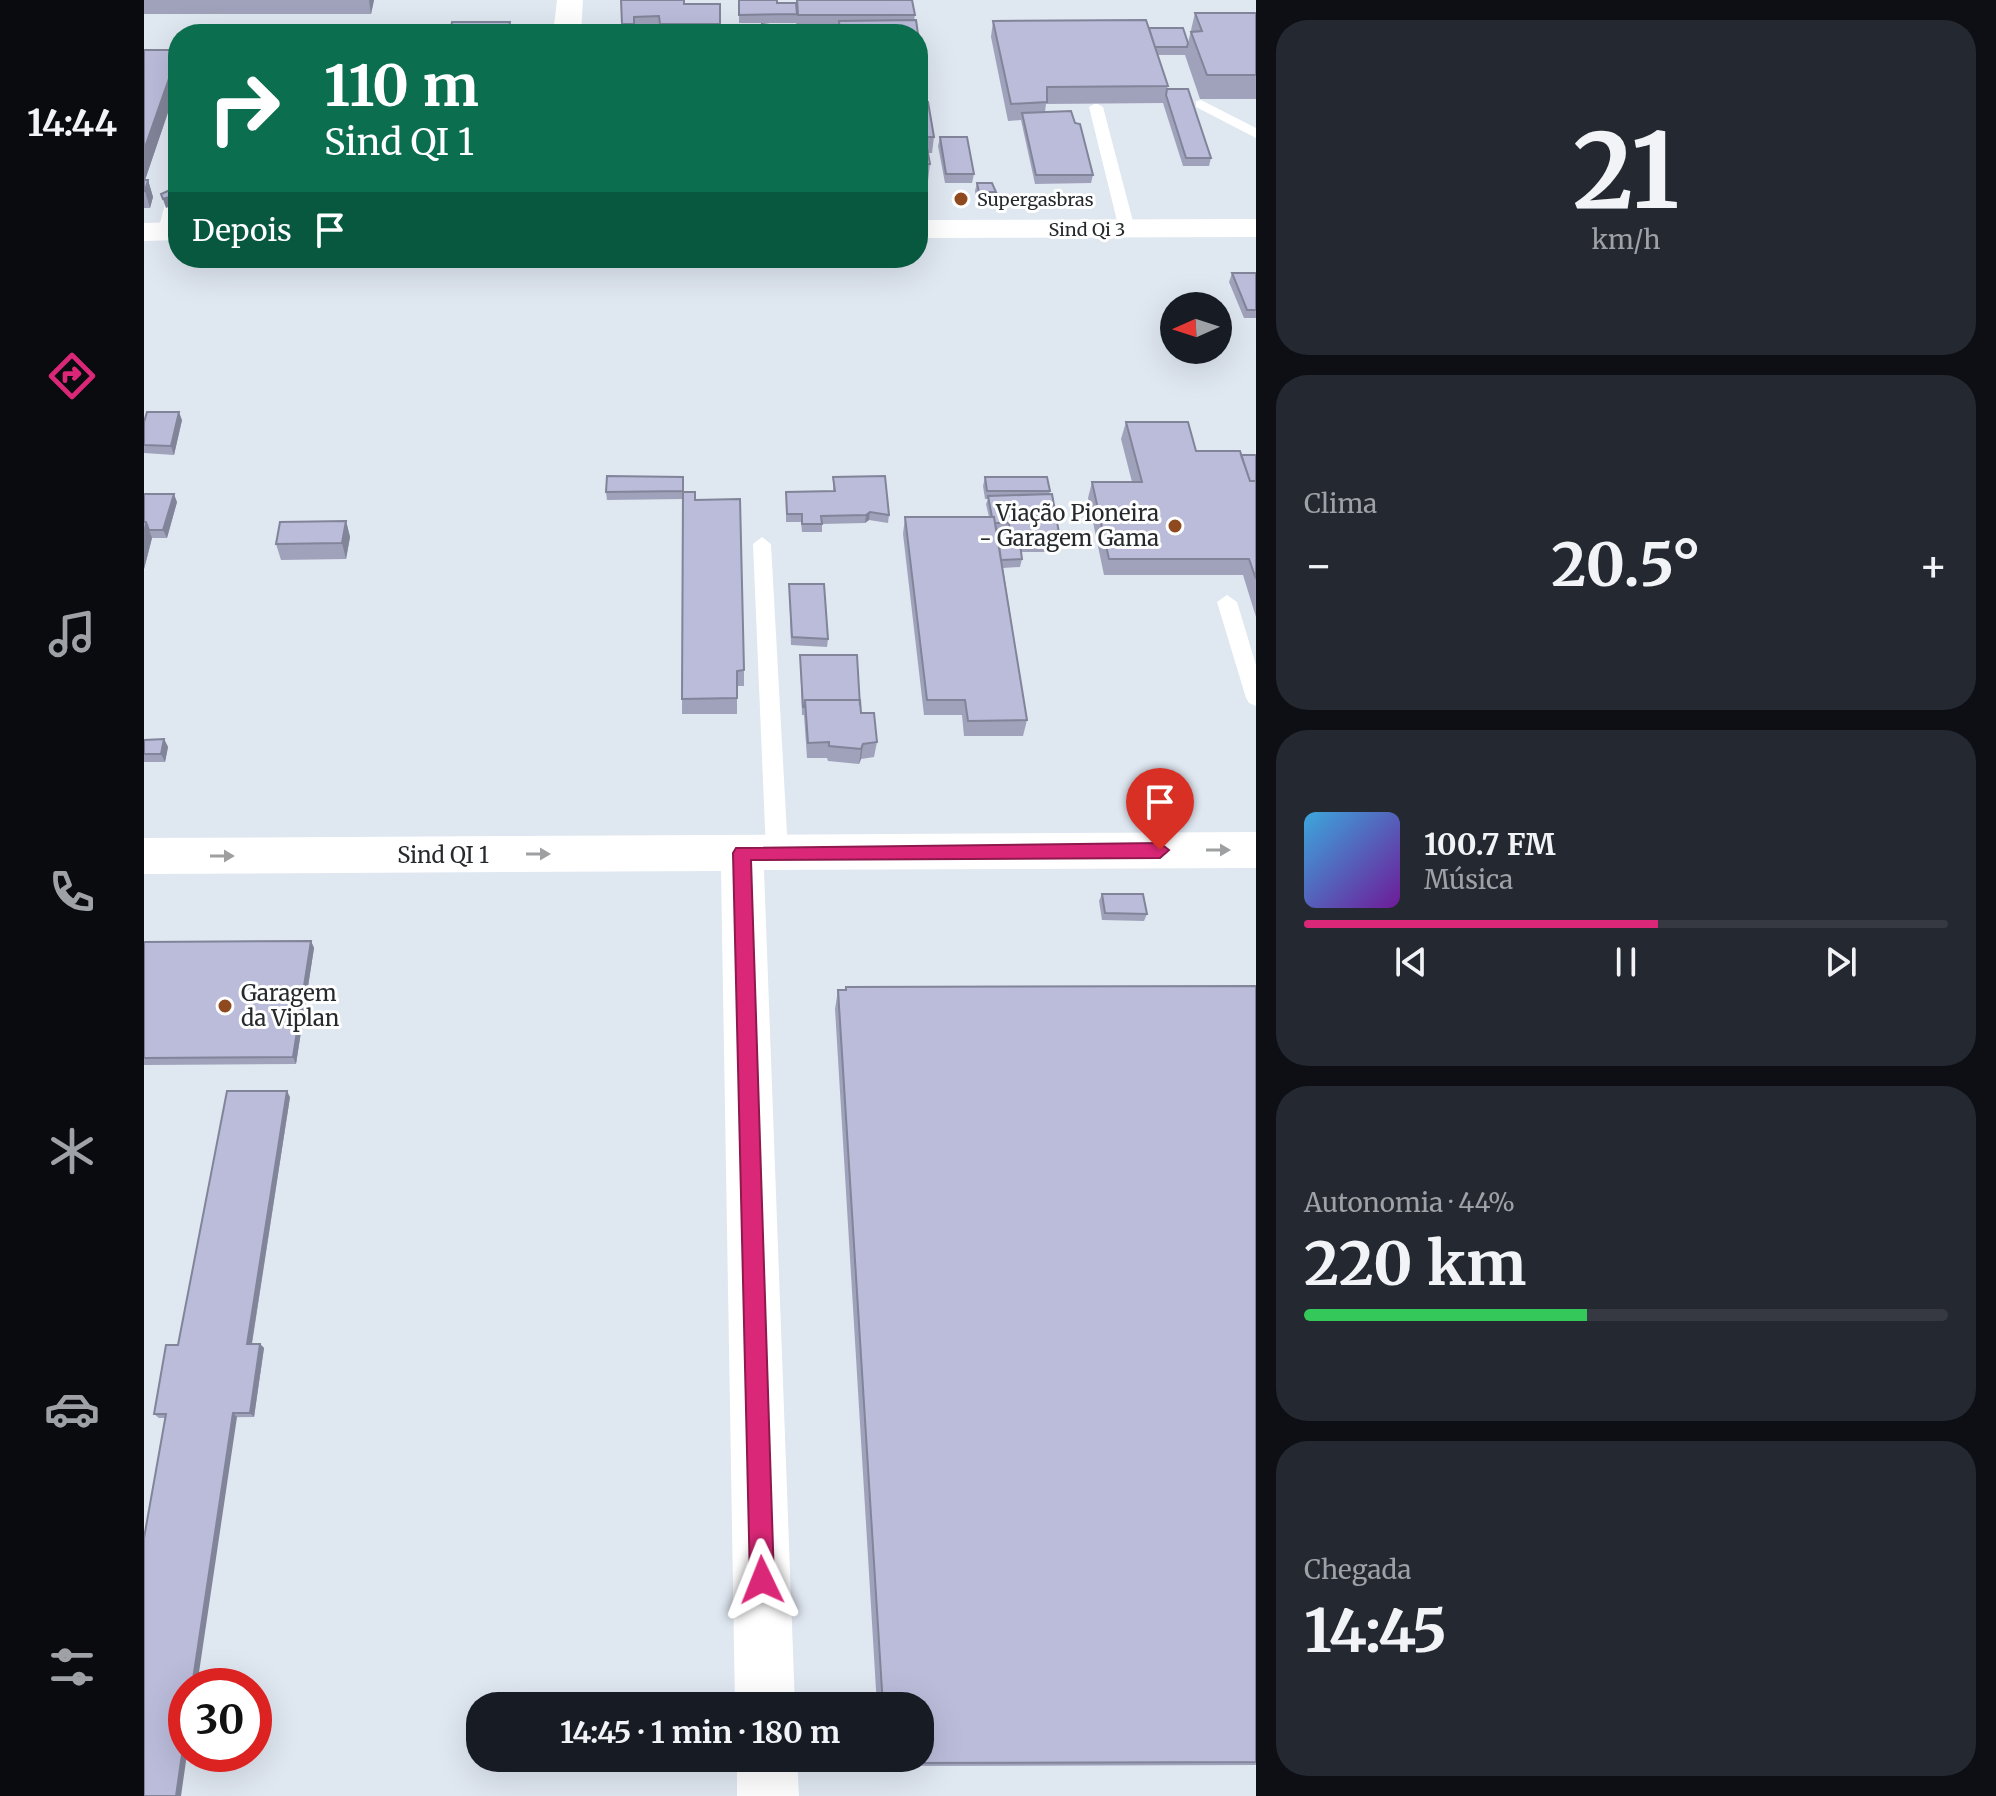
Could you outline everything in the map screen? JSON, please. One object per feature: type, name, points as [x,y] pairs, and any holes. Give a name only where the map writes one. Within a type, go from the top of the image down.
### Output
[{"type":"street","points":[[568,24],[570,0]]},
{"type":"street","name":"Sind Qi 3","points":[[928,229],[1256,228]]},
{"type":"street","name":"Sind QI 1","points":[[144,856],[1256,850]]},
{"type":"street","points":[[760,853],[765,1692]]},
{"type":"street","points":[[767,1772],[768,1796]]},
{"type":"lane","points":[[1201,104],[1256,134]]},
{"type":"lane","points":[[1096,107],[1127,229]]},
{"type":"lane","points":[[760,853],[762,544]]},
{"type":"lane","points":[[1227,602],[1256,698]]},
{"type":"building","points":[[621,0],[684,0],[684,4],[720,4],[720,24],[660,24],[659,16],[634,17],[634,24],[622,24]]},
{"type":"building","points":[[739,0],[796,3],[797,14],[739,15]]},
{"type":"building","points":[[797,0],[912,0],[915,15],[798,15]]},
{"type":"building","points":[[1195,13],[1256,13],[1256,75],[1207,75],[1191,32],[1202,31]]},
{"type":"building","points":[[916,20],[917,24],[839,24],[839,21]]},
{"type":"building","points":[[1146,20],[1168,86],[1047,87],[1047,102],[1011,104],[993,21]]},
{"type":"building","points":[[452,22],[510,22],[510,24]]},
{"type":"building","points":[[1149,28],[1183,28],[1187,47],[1155,47]]},
{"type":"building","points":[[144,50],[168,50],[168,82],[144,150]]},
{"type":"building","points":[[1167,89],[1188,89],[1211,158],[1186,158],[1166,95]]},
{"type":"building","points":[[928,102],[934,137],[928,137]]},
{"type":"building","points":[[1071,111],[1075,123],[1080,124],[1093,175],[1036,175],[1022,113]]},
{"type":"building","points":[[940,137],[967,137],[974,174],[946,174]]},
{"type":"building","points":[[977,183],[992,183],[996,192],[979,192]]},
{"type":"building","points":[[1232,273],[1256,273],[1256,310],[1247,310]]},
{"type":"building","points":[[147,412],[179,412],[171,446],[144,445]]},
{"type":"building","name":"Viação Pioneira - Garagem Gama","points":[[1126,422],[1188,422],[1196,451],[1240,451],[1250,481],[1256,481],[1256,579],[1249,559],[1109,559],[1092,482],[1142,482]]},
{"type":"building","points":[[1241,455],[1256,455],[1256,481],[1250,481]]},
{"type":"building","points":[[607,476],[683,477],[683,491],[606,492]]},
{"type":"building","points":[[885,476],[889,515],[870,512],[866,515],[821,516],[822,524],[802,524],[802,514],[787,514],[786,492],[835,491],[833,477]]},
{"type":"building","points":[[985,477],[1047,477],[1050,491],[987,491]]},
{"type":"building","points":[[683,492],[695,492],[695,500],[740,499],[744,670],[737,671],[737,698],[682,699]]},
{"type":"building","points":[[144,494],[174,494],[163,530],[149,530],[144,522]]},
{"type":"building","points":[[1052,494],[1061,544],[1020,544],[1022,559],[1001,560],[997,531],[1010,531],[1009,523],[995,523],[988,496]]},
{"type":"building","points":[[905,517],[994,517],[1027,720],[968,721],[965,700],[927,700]]},
{"type":"building","points":[[346,521],[342,543],[276,544],[280,522]]},
{"type":"building","points":[[789,584],[824,584],[828,639],[792,637]]},
{"type":"building","points":[[800,655],[857,655],[860,700],[805,700],[803,707]]},
{"type":"building","points":[[805,700],[860,700],[861,713],[874,713],[877,742],[863,744],[861,749],[829,746],[829,742],[808,743]]},
{"type":"building","points":[[164,739],[161,754],[144,754],[144,740]]},
{"type":"building","points":[[1102,894],[1143,894],[1147,914],[1105,913]]},
{"type":"building","name":"Garagem da Viplan","points":[[311,941],[293,1057],[144,1058],[144,942]]},
{"type":"building","points":[[1256,986],[1256,1762],[934,1763],[934,1692],[882,1692],[838,990],[846,990],[846,987]]},
{"type":"building","points":[[227,1091],[287,1091],[247,1344],[260,1344],[250,1413],[233,1413],[195,1668],[168,1668],[168,1772],[179,1772],[176,1796],[144,1796],[144,1538],[166,1414],[154,1414],[166,1345],[178,1345]]},
{"type":"place","name":"Supergasbras","points":[[961,199]]},
{"type":"place","name":"Viação Pioneira - Garagem Gama","points":[[1175,526]]},
{"type":"place","name":"Garagem da Viplan","points":[[225,1006]]},
{"type":"route","points":[[762,1580],[742,853],[1160,850]]}]
